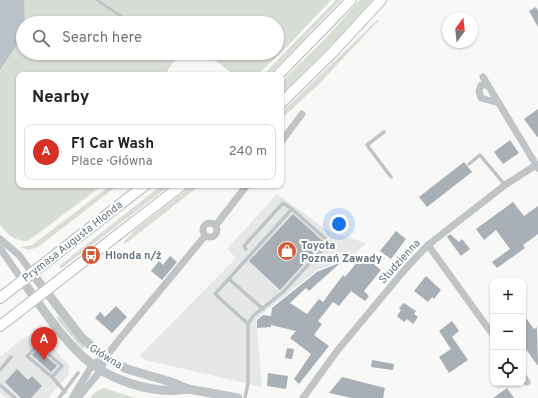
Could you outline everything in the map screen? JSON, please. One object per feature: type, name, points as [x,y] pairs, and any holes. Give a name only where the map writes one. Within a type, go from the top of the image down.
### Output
[{"type":"main road","points":[[281,72],[351,0]]},
{"type":"main road","points":[[284,100],[332,53],[381,0]]},
{"type":"main road","name":"Prymasa Augusta Hlonda","points":[[0,298],[141,188]]},
{"type":"main road","name":"Prymasa Augusta Hlonda","points":[[0,326],[178,188]]},
{"type":"street","points":[[483,77],[537,166]]},
{"type":"street","points":[[488,85],[482,85],[479,91],[481,98],[499,103]]},
{"type":"street","points":[[284,138],[302,114]]},
{"type":"street","name":"Studzienna","points":[[303,398],[337,351],[407,267],[428,245],[505,185],[537,166]]},
{"type":"street","points":[[216,225],[245,188]]},
{"type":"street","points":[[205,236],[203,231],[204,226],[210,223],[216,225]]},
{"type":"street","points":[[205,236],[210,238],[215,236],[218,231],[216,225]]},
{"type":"street","points":[[78,398],[101,370],[105,358],[205,236]]},
{"type":"street","points":[[0,239],[19,255],[32,273]]},
{"type":"street","points":[[428,245],[490,330]]},
{"type":"street","points":[[0,248],[22,280]]},
{"type":"street","name":"Główna","points":[[32,273],[81,337],[105,358],[127,369],[172,382],[188,389],[238,398]]},
{"type":"street","name":"Główna","points":[[22,280],[35,299],[76,350],[101,370],[117,378],[150,388],[172,392],[188,389]]},
{"type":"street","points":[[72,398],[78,380],[93,364],[105,358]]},
{"type":"lane","points":[[384,132],[367,145],[391,177]]},
{"type":"lane","points":[[469,164],[480,155],[505,185]]},
{"type":"lane","points":[[245,398],[248,383],[248,324],[253,316],[283,292],[329,242],[292,209],[283,203],[244,246],[246,249]]},
{"type":"lane","points":[[248,324],[215,294],[292,209]]},
{"type":"lane","points":[[229,279],[263,309]]},
{"type":"lane","points":[[52,377],[62,366],[38,345],[27,356],[52,377],[65,392]]},
{"type":"lane","points":[[0,370],[11,357]]},
{"type":"lane","points":[[60,398],[78,380],[78,374]]},
{"type":"lane","points":[[0,385],[15,398]]},
{"type":"shaded area","points":[[0,0],[331,0],[284,50],[284,16],[16,16],[16,60],[175,60],[167,71],[168,72],[16,72],[16,188],[99,188],[28,241],[15,239],[0,225]]},
{"type":"shaded area","points":[[0,0],[24,0],[25,16],[16,16],[16,45],[0,70]]},
{"type":"shaded area","points":[[336,0],[341,0],[284,59],[284,53]]},
{"type":"shaded area","points":[[360,0],[372,0],[331,45],[284,91],[284,79],[324,40]]},
{"type":"shaded area","points":[[377,20],[378,21],[320,83],[284,116],[284,110]]},
{"type":"shaded area","points":[[214,60],[273,60],[260,72],[230,72]]},
{"type":"shaded area","points":[[278,60],[283,60],[272,72],[266,72]]},
{"type":"shaded area","points":[[107,188],[114,188],[38,247],[29,250],[20,247],[32,245]]},
{"type":"shaded area","points":[[158,188],[166,188],[61,269],[59,266]]},
{"type":"shaded area","points":[[189,188],[196,188],[125,244],[124,242],[136,229]]},
{"type":"shaded area","points":[[277,194],[330,232],[366,243],[353,256],[316,271],[256,319],[262,387],[145,360],[140,355],[236,258],[227,249]]},
{"type":"shaded area","points":[[59,316],[85,347],[82,349],[56,318]]},
{"type":"shaded area","points":[[37,331],[69,365],[69,374],[48,398],[5,398],[0,393],[0,357],[19,341]]},
{"type":"shaded area","points":[[103,388],[136,398],[90,398],[94,393]]},
{"type":"building","points":[[536,7],[538,11],[538,27],[529,11]]},
{"type":"building","points":[[538,109],[538,138],[524,119]]},
{"type":"building","points":[[510,140],[519,153],[503,164],[494,152]]},
{"type":"building","points":[[464,162],[472,172],[427,207],[419,197]]},
{"type":"building","points":[[513,202],[524,216],[538,206],[538,234],[523,245],[525,248],[497,268],[492,262],[510,249],[496,230],[484,240],[476,229]]},
{"type":"building","name":"Toyota Poznań Zawady","points":[[293,214],[324,242],[280,290],[249,261]]},
{"type":"building","points":[[396,231],[406,239],[391,259],[380,251]]},
{"type":"building","points":[[450,234],[459,242],[462,239],[470,249],[461,256],[447,237]]},
{"type":"building","points":[[363,255],[381,270],[364,291],[369,296],[365,301],[351,291],[339,306],[333,302],[318,321],[322,324],[314,335],[329,346],[299,384],[294,379],[311,354],[290,338],[296,331],[271,325],[271,327],[257,328],[257,320],[263,315],[271,316],[272,308],[317,272],[339,263],[309,291],[306,288],[290,303],[307,314],[319,299],[323,302],[343,275],[345,277]]},
{"type":"building","points":[[170,256],[177,262],[162,280],[151,271],[159,261],[163,265]]},
{"type":"building","points":[[426,276],[441,290],[434,299],[432,297],[428,302],[414,291]]},
{"type":"building","points":[[404,303],[416,311],[414,314],[418,317],[413,324],[407,319],[404,322],[397,316],[401,310],[399,308]]},
{"type":"building","points":[[116,306],[127,317],[112,333],[95,318],[100,312],[105,317]]},
{"type":"building","points":[[526,318],[534,329],[537,327],[538,366],[526,349]]},
{"type":"building","points":[[452,321],[459,331],[452,337],[468,360],[449,373],[439,357],[451,349],[439,331]]},
{"type":"building","points":[[287,348],[294,349],[292,359],[285,358]]},
{"type":"building","points":[[38,349],[57,366],[51,372],[32,355]]},
{"type":"building","points":[[372,360],[394,364],[393,370],[371,367]]},
{"type":"building","points":[[17,369],[28,380],[32,376],[42,386],[31,398],[21,398],[5,382]]},
{"type":"building","points":[[268,373],[288,376],[286,389],[267,386]]},
{"type":"building","points":[[342,377],[385,388],[383,398],[352,398],[329,393]]},
{"type":"building","points":[[507,388],[514,398],[493,398]]},
{"type":"waterway","points":[[97,0],[121,16]]},
{"type":"place","name":"Toyota Poznań Zawady","points":[[287,251]]},
{"type":"place","name":"Hlonda n/ż","points":[[91,255]]},
{"type":"place","name":"F1 Car Wash","points":[[44,360]]}]
